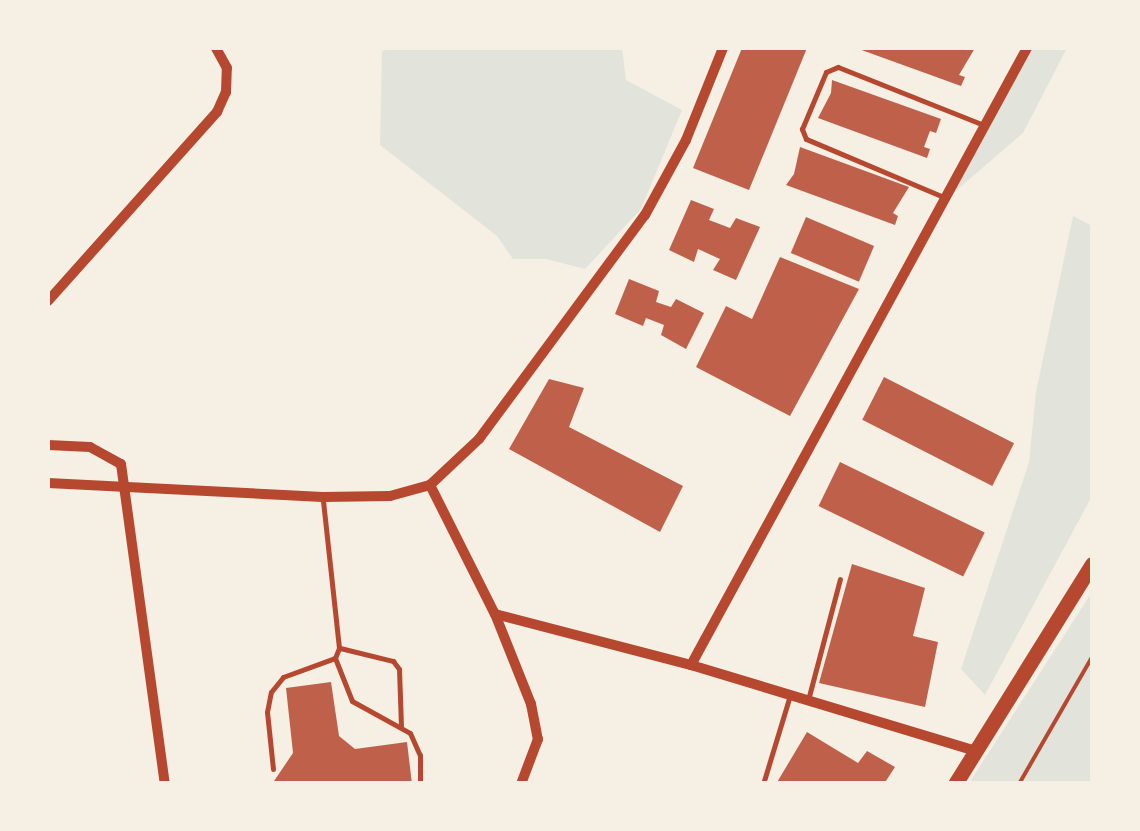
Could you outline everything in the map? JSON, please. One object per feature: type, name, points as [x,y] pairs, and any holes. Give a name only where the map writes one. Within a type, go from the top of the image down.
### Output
[{"type":"main road","points":[[955,784],[1092,564]]},
{"type":"street","points":[[48,301],[217,112],[226,92],[227,68],[216,48]]},
{"type":"street","points":[[48,482],[323,497],[390,496],[430,485],[479,439],[645,215],[686,140],[723,48]]},
{"type":"street","points":[[691,665],[988,127],[1027,48]]},
{"type":"street","points":[[48,444],[108,452],[121,464],[165,784]]},
{"type":"street","points":[[430,485],[495,614],[537,723],[538,739],[521,784]]},
{"type":"street","points":[[495,614],[691,665],[976,751]]},
{"type":"lane","points":[[948,199],[806,139],[802,129],[826,72],[838,67],[988,127]]},
{"type":"lane","points":[[272,769],[267,712],[271,692],[283,677],[335,658],[340,648],[323,497]]},
{"type":"lane","points":[[808,700],[840,579]]},
{"type":"lane","points":[[340,648],[393,661],[399,669],[401,727]]},
{"type":"lane","points":[[335,658],[352,701],[410,733],[420,755],[420,784]]},
{"type":"lane","points":[[763,784],[790,695]]},
{"type":"path","points":[[1019,784],[1092,658]]},
{"type":"shaded area","points":[[622,48],[626,80],[682,110],[641,209],[585,269],[546,259],[513,259],[497,236],[380,145],[382,51]]},
{"type":"shaded area","points":[[1024,48],[1067,48],[1023,133],[951,195]]},
{"type":"shaded area","points":[[1073,216],[1092,226],[1092,496],[985,695],[961,669],[1029,462],[1036,392]]},
{"type":"shaded area","points":[[1092,592],[1092,783],[969,783]]},
{"type":"building","points":[[742,48],[807,48],[749,190],[693,168]]},
{"type":"building","points":[[856,48],[975,48],[959,75],[965,77],[961,86]]},
{"type":"building","points":[[832,80],[941,119],[936,133],[930,131],[924,147],[930,149],[927,158],[818,118],[831,93]]},
{"type":"building","points":[[800,147],[909,187],[893,213],[898,216],[895,225],[786,185],[794,174]]},
{"type":"building","points":[[691,200],[714,209],[709,220],[730,228],[736,218],[760,227],[736,280],[713,270],[720,259],[698,249],[694,262],[669,250]]},
{"type":"building","points":[[806,217],[874,246],[859,282],[791,253]]},
{"type":"building","points":[[780,257],[859,289],[790,416],[696,367],[726,306],[752,319]]},
{"type":"building","points":[[629,279],[659,291],[656,302],[671,307],[676,299],[704,313],[686,349],[661,335],[664,325],[646,318],[643,326],[615,314]]},
{"type":"building","points":[[884,377],[1014,443],[992,486],[862,420]]},
{"type":"building","points":[[549,379],[584,388],[569,427],[683,486],[660,532],[509,449]]},
{"type":"building","points":[[840,462],[985,533],[963,577],[819,506]]},
{"type":"building","points":[[852,564],[925,588],[913,636],[938,642],[925,707],[819,683]]},
{"type":"building","points":[[331,682],[339,736],[355,749],[407,742],[412,784],[272,784],[293,753],[286,688]]},
{"type":"building","points":[[807,732],[858,763],[867,751],[895,767],[884,784],[776,784]]}]
